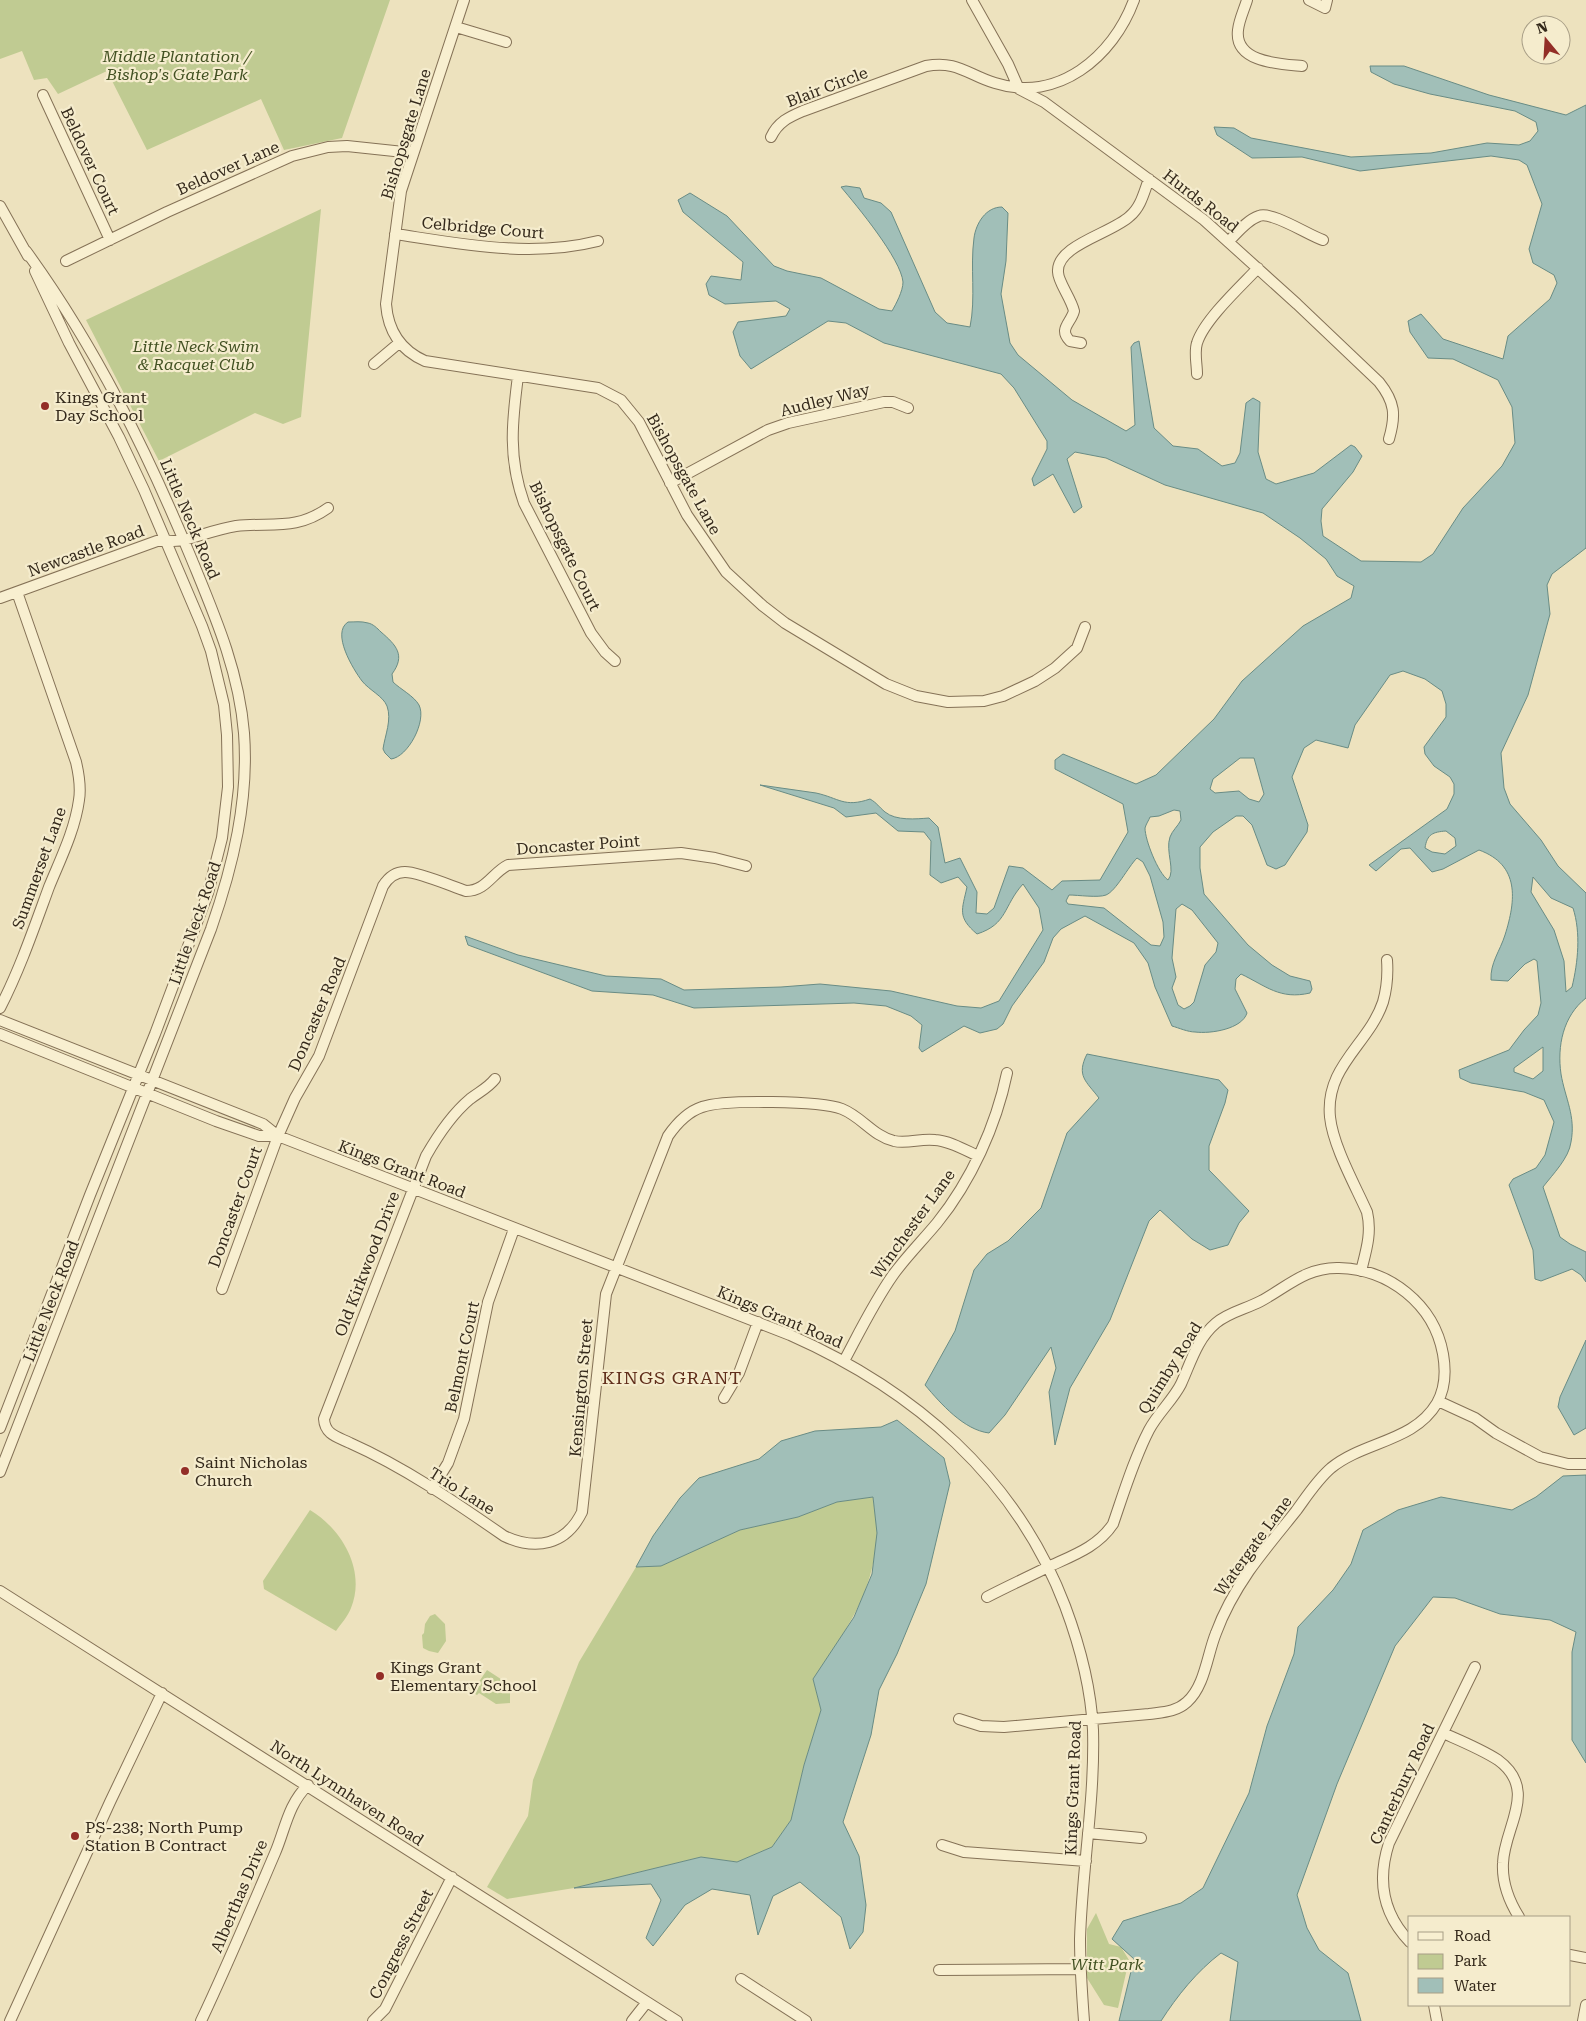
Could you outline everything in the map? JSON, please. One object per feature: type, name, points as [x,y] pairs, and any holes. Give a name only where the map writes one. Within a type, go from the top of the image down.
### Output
[{"type":"street","name":"Bishopsgate Lane","points":[[464,0],[401,191],[386,304],[390,326],[399,343],[407,351],[425,361],[598,388],[621,400],[639,422],[687,515],[726,572],[746,592],[785,623],[899,690],[930,700],[948,702],[984,701],[1003,696],[1035,681],[1063,662],[1077,648],[1085,627]]},
{"type":"street","points":[[972,0],[1008,64],[1019,89],[1033,89],[1057,83],[1087,65],[1113,38],[1124,23],[1134,0]]},
{"type":"street","points":[[1247,0],[1238,30],[1238,38],[1244,50],[1261,60],[1302,66]]},
{"type":"street","points":[[1309,0],[1326,4]]},
{"type":"street","points":[[456,27],[506,42]]},
{"type":"street","name":"Blair Circle","points":[[771,136],[785,119],[926,66],[946,64],[957,66],[996,84],[1019,89]]},
{"type":"street","name":"Hurds Road","points":[[1019,89],[1044,102],[1184,204],[1258,268],[1378,382],[1386,392],[1394,413],[1394,423],[1389,439]]},
{"type":"street","name":"Beldover Court","points":[[43,95],[110,240]]},
{"type":"street","name":"Beldover Lane","points":[[66,261],[292,156],[310,150],[347,146],[413,153]]},
{"type":"street","points":[[1081,343],[1070,341],[1065,333],[1065,327],[1074,310],[1067,291],[1060,281],[1058,273],[1060,261],[1068,252],[1131,216],[1142,199],[1149,179]]},
{"type":"street","name":"Little Neck Road","points":[[0,206],[5,224],[55,291],[83,336],[140,442],[184,540],[220,629],[236,683],[244,733],[245,777],[236,844],[222,897],[0,1472]]},
{"type":"street","points":[[1229,241],[1254,218],[1266,215],[1323,240]]},
{"type":"street","name":"Celbridge Court","points":[[395,234],[489,247],[530,249],[567,247],[598,241]]},
{"type":"street","name":"Little Neck Road","points":[[0,1428],[138,1074],[156,1034],[208,893],[222,838],[228,787],[227,735],[220,683],[202,626],[119,437],[69,343],[26,251]]},
{"type":"street","points":[[1197,374],[1196,347],[1201,333],[1212,318],[1258,268]]},
{"type":"street","points":[[69,343],[83,336]]},
{"type":"street","points":[[374,364],[399,343]]},
{"type":"street","name":"Bishopsgate Court","points":[[518,376],[512,416],[512,440],[518,486],[524,503],[591,633],[605,652],[615,660]]},
{"type":"street","name":"Audley Way","points":[[670,483],[768,430],[788,423],[884,402],[893,402],[908,408]]},
{"type":"street","name":"Newcastle Road","points":[[0,598],[110,557],[165,540],[184,540],[219,529],[239,526],[298,523],[310,519],[328,508]]},
{"type":"street","name":"Summerset Lane","points":[[0,1008],[11,986],[60,861],[77,812],[80,784],[76,762],[17,592]]},
{"type":"street","name":"Doncaster Point","points":[[368,928],[383,886],[392,875],[399,872],[413,873],[466,891],[473,891],[483,887],[500,869],[508,865],[681,853],[715,858],[746,866]]},
{"type":"street","name":"Doncaster Road","points":[[278,1136],[295,1098],[319,1056],[368,928]]},
{"type":"street","points":[[1361,1271],[1368,1242],[1369,1222],[1367,1212],[1335,1139],[1329,1114],[1330,1102],[1339,1070],[1370,1027],[1383,1002],[1386,988],[1387,960]]},
{"type":"street","name":"Kings Grant Road","points":[[0,1020],[263,1124],[278,1136],[809,1343],[880,1383],[941,1428],[966,1452],[1006,1497],[1026,1526],[1049,1567],[1071,1622],[1082,1658],[1092,1720],[1093,1752],[1080,1969],[1084,2021]]},
{"type":"street","name":"Kings Grant Road","points":[[0,1034],[259,1136],[278,1136]]},
{"type":"street","name":"Winchester Lane","points":[[844,1361],[891,1278],[938,1222],[955,1197],[978,1156],[1002,1098],[1007,1073]]},
{"type":"street","name":"Old Kirkwood Drive","points":[[324,1425],[324,1419],[352,1344],[426,1156],[446,1125],[471,1099],[495,1079]]},
{"type":"street","name":"Kensington Street","points":[[582,1512],[591,1448],[606,1294],[668,1136],[684,1117],[704,1106],[717,1104],[774,1102],[827,1105],[846,1110],[881,1136],[894,1141],[940,1140],[978,1156]]},
{"type":"street","name":"Doncaster Court","points":[[222,1289],[278,1136]]},
{"type":"street","name":"Belmont Court","points":[[432,1489],[448,1463],[464,1419],[488,1302],[514,1229]]},
{"type":"street","name":"Quimby Road","points":[[987,1597],[1084,1550],[1107,1533],[1150,1428],[1181,1385],[1200,1342],[1212,1327],[1225,1317],[1264,1299],[1288,1282],[1310,1273],[1336,1267],[1361,1271],[1387,1280],[1402,1288],[1412,1296],[1431,1319],[1438,1335],[1445,1367],[1443,1389],[1438,1400]]},
{"type":"street","points":[[724,1398],[739,1373],[758,1322]]},
{"type":"street","points":[[1438,1400],[1475,1418],[1523,1450],[1540,1457],[1568,1464],[1586,1464]]},
{"type":"street","name":"Watergate Lane","points":[[959,1720],[981,1726],[995,1727],[1092,1720],[1171,1711],[1186,1703],[1197,1690],[1216,1633],[1235,1593],[1248,1572],[1320,1478],[1345,1458],[1389,1441],[1410,1429],[1427,1415],[1438,1400]]},
{"type":"street","name":"Trio Lane","points":[[324,1425],[330,1434],[372,1453],[504,1536],[525,1543],[547,1543],[557,1539],[573,1527],[582,1512]]},
{"type":"street","points":[[0,1584],[3,1593]]},
{"type":"street","name":"North Lynnhaven Road","points":[[3,1593],[677,2021]]},
{"type":"street","name":"Canterbury Road","points":[[1408,1939],[1395,1923],[1385,1900],[1382,1873],[1384,1858],[1389,1843],[1475,1667]]},
{"type":"street","points":[[10,2021],[162,1693]]},
{"type":"street","points":[[1443,1733],[1499,1761],[1514,1780],[1519,1801],[1516,1816],[1505,1845],[1503,1875],[1519,1916]]},
{"type":"street","name":"Alberthas Drive","points":[[201,2021],[276,1852],[287,1817],[298,1797],[308,1786]]},
{"type":"street","points":[[1088,1833],[1141,1838]]},
{"type":"street","points":[[942,1845],[964,1852],[1086,1860]]},
{"type":"street","name":"Congress Street","points":[[373,2021],[385,2009],[452,1877]]},
{"type":"street","points":[[1571,1955],[1586,1958]]},
{"type":"street","points":[[939,1970],[1080,1969]]},
{"type":"street","points":[[741,1980],[806,2021]]},
{"type":"street","points":[[632,2021],[646,2002]]},
{"type":"street","points":[[1583,2021],[1586,2005]]},
{"type":"street","points":[[1434,2006],[1437,2021]]},
{"type":"green space","name":"Middle Plantation / Bishop's Gate Park","points":[[0,0],[390,0],[342,138],[284,150],[261,99],[147,150],[107,71],[58,94],[47,78],[34,80],[22,51],[0,59]]},
{"type":"green space","name":"Little Neck Swim & Racquet Club","points":[[321,209],[301,417],[283,424],[255,413],[159,461],[86,320]]},
{"type":"green space","points":[[873,1497],[877,1535],[870,1576],[855,1612],[813,1679],[821,1710],[804,1765],[791,1820],[772,1847],[737,1862],[701,1857],[574,1888],[507,1899],[487,1887],[528,1816],[533,1780],[579,1662],[636,1567],[661,1566],[740,1530],[798,1517],[837,1502]]},
{"type":"green space","points":[[310,1510],[322,1518],[341,1540],[353,1566],[356,1580],[355,1594],[350,1611],[336,1631],[264,1589],[263,1581]]},
{"type":"green space","points":[[435,1614],[445,1624],[446,1641],[438,1653],[423,1648],[422,1635],[425,1624],[430,1616]]},
{"type":"green space","points":[[487,1670],[510,1685],[510,1703],[496,1704],[479,1693],[477,1695],[472,1692]]},
{"type":"green space","name":"Witt Park","points":[[1096,1913],[1109,1944],[1121,1947],[1129,1960],[1118,2008],[1104,2005],[1087,1978],[1087,1929]]},
{"type":"water","points":[[1370,66],[1404,66],[1489,95],[1566,115],[1586,105],[1586,548],[1552,574],[1547,585],[1550,614],[1528,695],[1501,753],[1504,788],[1510,804],[1541,840],[1558,866],[1586,893],[1586,998],[1578,1005],[1567,1023],[1563,1032],[1560,1053],[1561,1074],[1571,1115],[1571,1142],[1564,1160],[1543,1187],[1560,1237],[1586,1252],[1586,1282],[1581,1275],[1572,1269],[1541,1281],[1535,1279],[1533,1250],[1509,1185],[1513,1179],[1536,1168],[1545,1155],[1554,1122],[1544,1100],[1524,1092],[1471,1083],[1460,1078],[1459,1070],[1509,1050],[1538,1015],[1541,1003],[1537,961],[1534,959],[1525,964],[1508,981],[1491,980],[1492,968],[1509,922],[1512,885],[1508,874],[1502,865],[1479,850],[1443,869],[1432,872],[1410,848],[1401,849],[1376,871],[1369,865],[1447,809],[1454,794],[1454,784],[1450,777],[1434,766],[1425,754],[1424,747],[1446,717],[1446,704],[1442,691],[1425,679],[1403,671],[1390,675],[1355,725],[1348,748],[1316,740],[1304,748],[1292,777],[1308,825],[1307,832],[1285,865],[1276,869],[1267,865],[1252,825],[1243,816],[1236,816],[1213,832],[1200,847],[1200,868],[1204,894],[1248,945],[1272,965],[1290,976],[1310,981],[1312,989],[1310,993],[1290,995],[1274,991],[1241,974],[1236,979],[1235,989],[1247,1013],[1233,1027],[1202,1032],[1189,1031],[1172,1026],[1155,987],[1148,963],[1134,943],[1085,916],[1061,929],[1053,938],[1044,962],[1012,1006],[1003,1024],[997,1029],[980,1033],[964,1026],[922,1052],[919,1048],[922,1025],[911,1016],[886,1006],[854,1003],[694,1008],[653,995],[592,991],[468,945],[465,936],[518,955],[606,976],[661,979],[684,990],[820,984],[891,991],[957,1006],[981,1008],[999,1001],[1043,930],[1039,908],[1023,884],[1000,920],[987,930],[977,934],[966,923],[964,918],[963,907],[967,887],[958,877],[941,883],[930,875],[931,841],[924,832],[898,831],[876,813],[846,817],[834,808],[760,785],[816,793],[854,803],[870,799],[885,812],[895,817],[906,819],[929,818],[938,827],[945,863],[960,858],[977,892],[976,913],[987,914],[994,908],[1009,866],[1023,868],[1052,890],[1062,881],[1100,880],[1128,832],[1123,804],[1055,769],[1055,760],[1063,754],[1136,784],[1156,775],[1214,719],[1242,681],[1303,626],[1351,598],[1354,586],[1337,576],[1326,559],[1300,538],[1263,513],[1165,485],[1106,458],[1075,452],[1067,459],[1082,507],[1074,513],[1053,474],[1034,486],[1032,479],[1047,449],[1047,441],[1014,388],[1001,374],[884,343],[846,323],[828,321],[751,369],[740,356],[733,332],[738,322],[786,316],[790,309],[776,301],[725,304],[709,295],[706,284],[711,276],[741,280],[743,262],[683,212],[678,200],[690,193],[727,216],[774,266],[787,271],[821,278],[879,309],[892,311],[903,286],[900,272],[887,247],[841,187],[860,188],[864,198],[881,203],[891,212],[935,312],[947,323],[970,327],[973,305],[973,249],[975,232],[987,213],[1002,207],[1008,213],[1006,261],[1001,294],[1010,343],[1018,355],[1072,400],[1126,431],[1135,425],[1131,347],[1139,341],[1154,428],[1173,446],[1198,449],[1222,466],[1235,463],[1240,453],[1246,403],[1253,398],[1260,402],[1258,452],[1266,479],[1276,484],[1314,473],[1351,445],[1355,447],[1362,456],[1353,472],[1322,509],[1323,536],[1361,561],[1421,562],[1433,554],[1463,508],[1502,466],[1515,443],[1512,407],[1498,380],[1453,359],[1428,358],[1410,332],[1408,321],[1421,314],[1443,339],[1503,359],[1508,336],[1550,299],[1557,283],[1554,275],[1533,263],[1529,249],[1542,204],[1527,165],[1519,160],[1491,156],[1360,171],[1302,157],[1252,158],[1217,135],[1214,127],[1234,128],[1251,138],[1351,157],[1431,153],[1487,143],[1519,145],[1530,141],[1538,131],[1536,122],[1515,111],[1430,94],[1394,84],[1371,72]],"holes":[[[1240,758],[1254,758],[1264,794],[1259,802],[1249,799],[1239,791],[1215,793],[1210,789],[1213,779]],[[1174,810],[1180,811],[1181,820],[1171,835],[1169,842],[1171,871],[1168,880],[1156,864],[1147,840],[1145,828],[1150,817],[1159,816]],[[1446,831],[1455,838],[1456,846],[1445,854],[1432,852],[1425,848],[1429,837],[1438,832]],[[1137,858],[1143,862],[1150,876],[1163,922],[1164,937],[1160,946],[1151,945],[1104,908],[1068,904],[1066,901],[1069,895],[1102,896],[1114,889]],[[1533,877],[1551,898],[1573,908],[1576,918],[1578,937],[1576,968],[1572,987],[1566,992],[1564,961],[1554,930],[1531,892]],[[1182,904],[1192,910],[1218,943],[1216,952],[1205,965],[1194,1002],[1184,1009],[1178,1005],[1172,988],[1176,977],[1172,958],[1176,909]],[[1543,1047],[1543,1071],[1533,1079],[1514,1072],[1514,1068]]]},
{"type":"water","points":[[348,622],[372,624],[391,641],[399,656],[392,674],[393,682],[419,705],[421,712],[418,729],[404,752],[397,757],[391,759],[383,749],[388,722],[387,706],[362,681],[345,651],[342,634],[343,627]]},
{"type":"water","points":[[1087,1054],[1219,1080],[1228,1090],[1209,1146],[1209,1170],[1249,1211],[1239,1223],[1228,1245],[1210,1250],[1192,1239],[1160,1210],[1149,1221],[1110,1320],[1070,1388],[1055,1445],[1049,1392],[1056,1368],[1051,1347],[1005,1415],[989,1433],[980,1431],[962,1422],[925,1385],[955,1331],[974,1270],[987,1254],[1008,1241],[1041,1208],[1067,1133],[1099,1098],[1084,1078],[1082,1068]]},
{"type":"water","points":[[1586,1340],[1586,1428],[1574,1435],[1558,1407],[1560,1397]]},
{"type":"water","points":[[897,1420],[944,1458],[950,1483],[926,1584],[897,1654],[879,1690],[871,1735],[843,1822],[859,1856],[866,1905],[863,1932],[850,1949],[841,1917],[800,1882],[773,1896],[758,1935],[750,1895],[712,1889],[685,1905],[653,1946],[646,1938],[661,1900],[651,1884],[574,1888],[701,1857],[737,1862],[772,1847],[791,1820],[804,1765],[821,1710],[813,1679],[854,1617],[872,1574],[877,1533],[873,1497],[837,1502],[798,1517],[740,1530],[661,1566],[636,1567],[653,1536],[680,1498],[699,1478],[759,1459],[781,1441],[815,1431],[881,1427]]},
{"type":"water","points":[[1586,1475],[1586,1763],[1572,1740],[1572,1652],[1576,1632],[1550,1620],[1500,1614],[1455,1598],[1433,1597],[1395,1646],[1337,1784],[1297,1895],[1307,1928],[1319,1950],[1348,1973],[1361,2021],[1230,2021],[1238,1962],[1221,1953],[1188,1984],[1161,2021],[1119,2021],[1134,1959],[1112,1939],[1123,1921],[1181,1903],[1203,1888],[1249,1793],[1267,1726],[1294,1654],[1298,1627],[1333,1590],[1351,1564],[1363,1530],[1398,1510],[1441,1497],[1512,1510],[1536,1497],[1563,1476]]},
{"type":"place","name":"Kings Grant Day School","points":[[45,406]]},
{"type":"place","name":"Saint Nicholas Church","points":[[185,1471]]},
{"type":"place","name":"Kings Grant Elementary School","points":[[380,1676]]},
{"type":"place","name":"PS-238; North Pump Station B Contract","points":[[75,1836]]},
{"type":"district","name":"KINGS GRANT","points":[[672,1377]]}]
